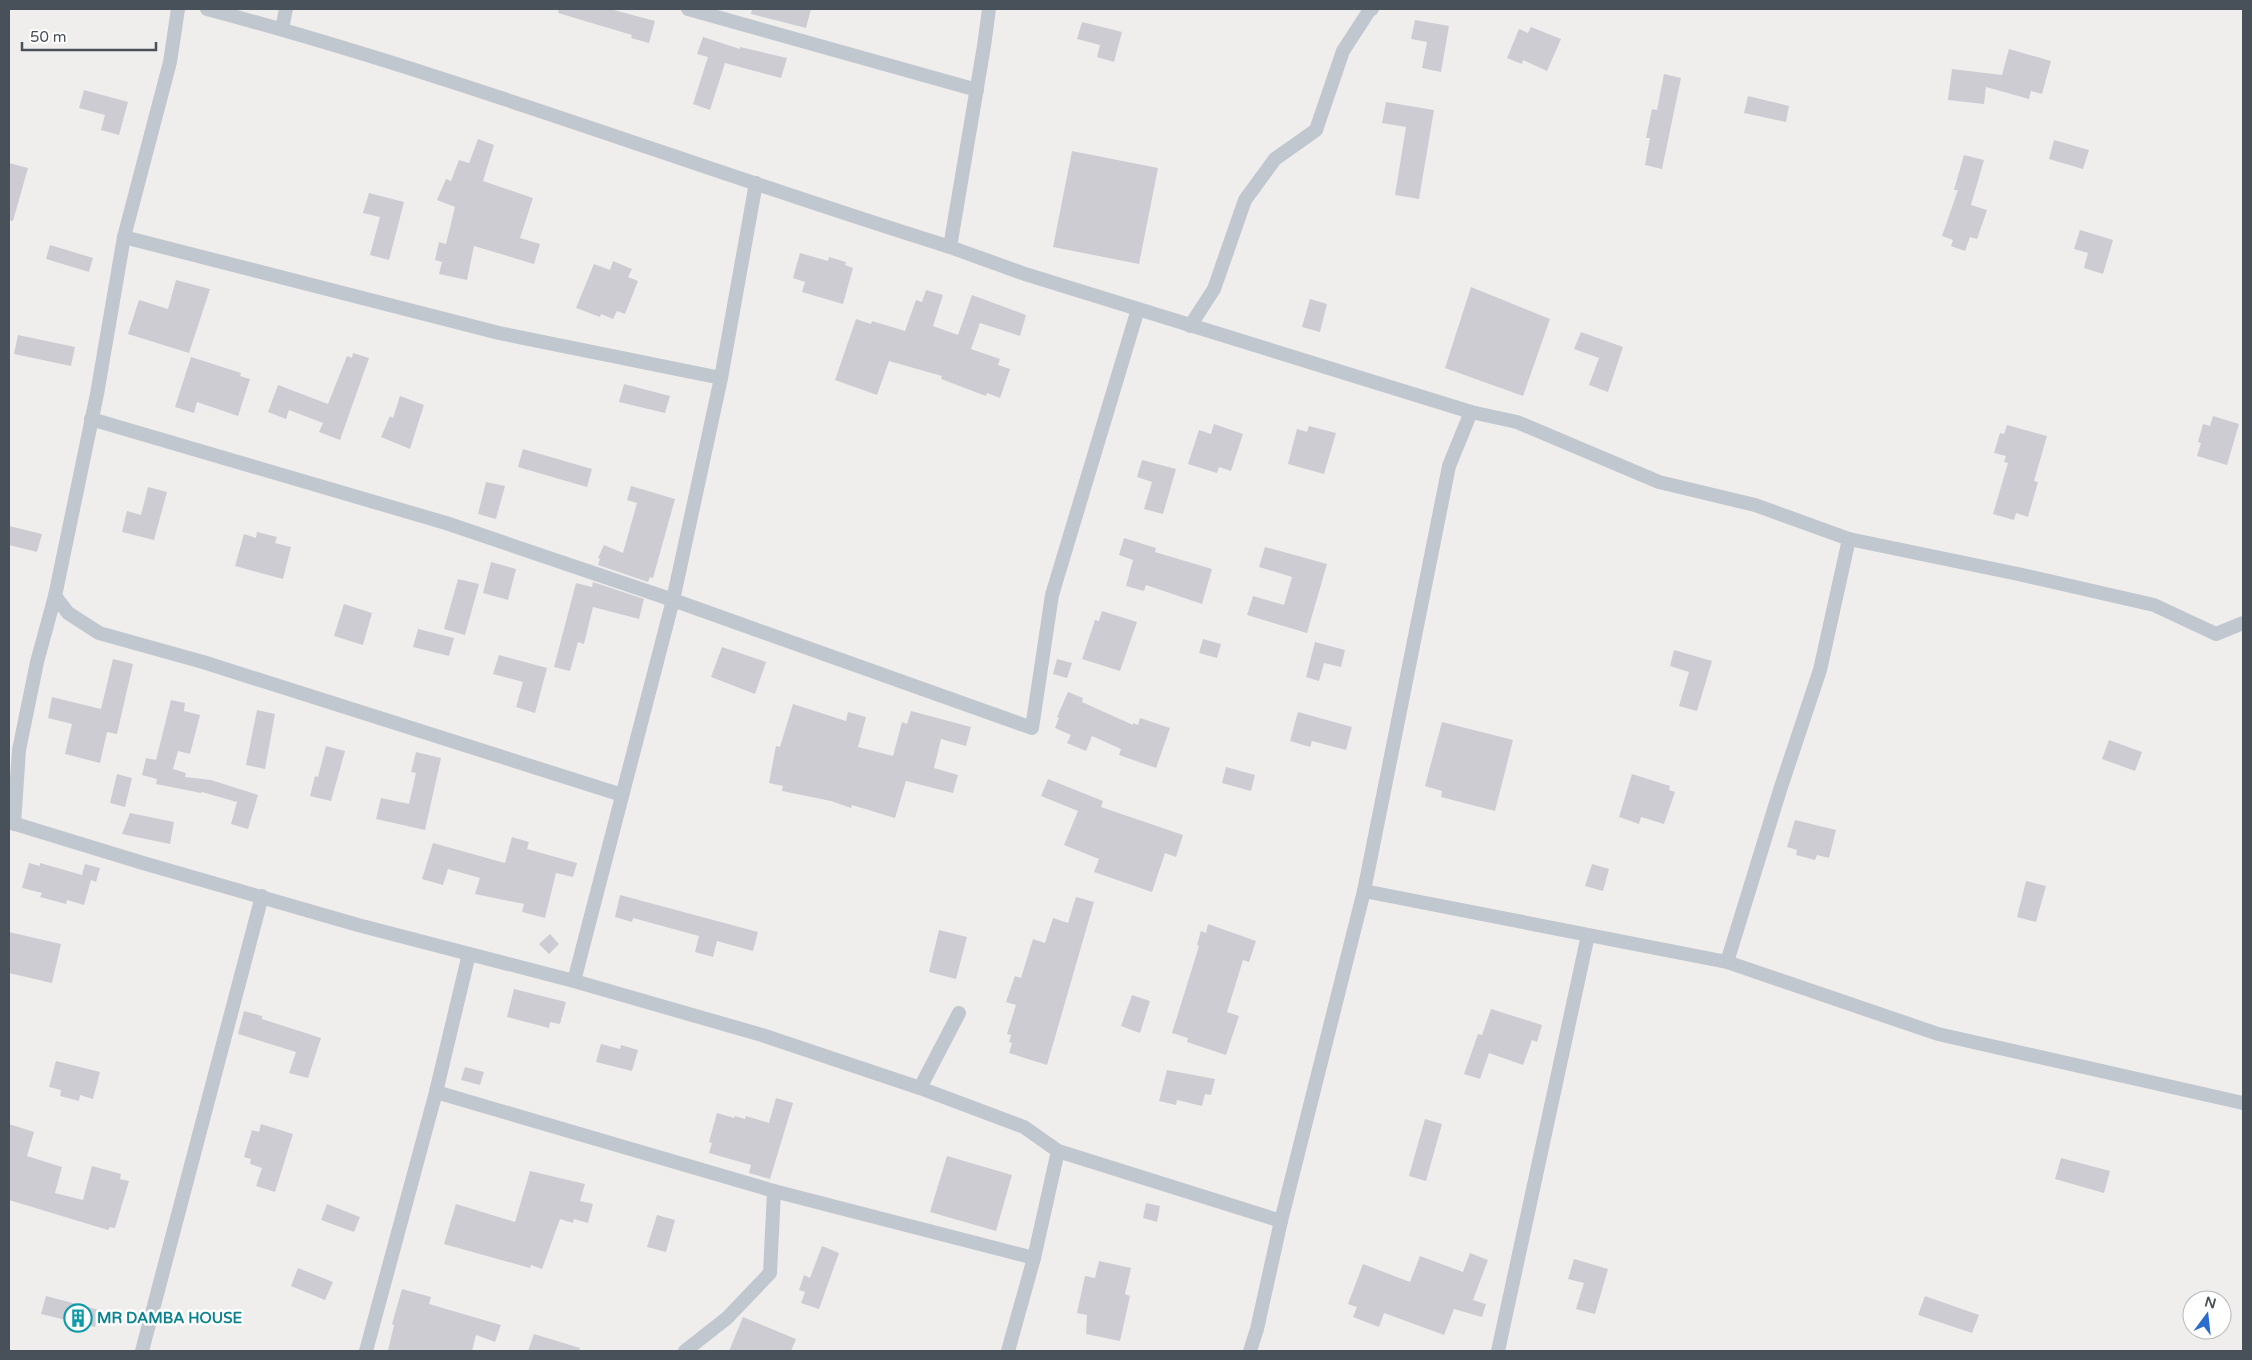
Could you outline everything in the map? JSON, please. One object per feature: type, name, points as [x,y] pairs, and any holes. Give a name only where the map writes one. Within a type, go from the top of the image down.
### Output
[{"type":"street","points":[[178,9],[170,62],[124,237],[91,419],[55,596],[38,662],[20,750],[12,823],[143,864],[262,896],[358,925],[574,980],[762,1035],[920,1088],[1024,1127],[1058,1151],[1281,1222]]},
{"type":"street","points":[[207,9],[282,29],[479,90],[756,184],[950,247],[993,264],[1138,310],[1472,412],[1517,422],[1659,482],[1755,505],[1849,539],[2018,574],[2154,606],[2216,634],[2243,622]]},
{"type":"street","points":[[282,29],[286,9]]},
{"type":"street","points":[[688,9],[977,90]]},
{"type":"street","points":[[950,247],[989,9]]},
{"type":"street","points":[[1190,326],[1214,289],[1245,200],[1275,159],[1316,130],[1323,116],[1343,51],[1372,9]]},
{"type":"street","points":[[574,980],[673,600],[721,378],[756,184]]},
{"type":"street","points":[[124,237],[499,333],[721,378]]},
{"type":"street","points":[[91,419],[446,523],[673,600],[1032,728],[1052,596],[1138,310]]},
{"type":"street","points":[[1250,1351],[1257,1329],[1281,1222],[1364,891],[1440,504],[1450,466],[1472,412]]},
{"type":"street","points":[[1727,962],[1780,790],[1820,670],[1849,539]]},
{"type":"street","points":[[55,596],[68,613],[99,633],[203,662],[622,795]]},
{"type":"street","points":[[1364,891],[1727,962],[1938,1034],[2243,1103]]},
{"type":"street","points":[[142,1351],[262,896]]},
{"type":"street","points":[[1498,1351],[1588,936]]},
{"type":"street","points":[[366,1351],[436,1092],[469,954]]},
{"type":"street","points":[[920,1088],[958,1013]]},
{"type":"street","points":[[436,1092],[774,1191],[1034,1258]]},
{"type":"street","points":[[1008,1351],[1034,1258],[1058,1151]]},
{"type":"street","points":[[685,1351],[727,1318],[770,1273],[774,1191]]},
{"type":"building","points":[[559,9],[610,9],[655,21],[649,43],[631,38],[632,35],[558,13]]},
{"type":"building","points":[[752,9],[811,9],[806,28],[751,14]]},
{"type":"building","points":[[1415,20],[1449,26],[1441,72],[1422,68],[1427,42],[1411,39]]},
{"type":"building","points":[[1082,22],[1122,32],[1114,62],[1097,57],[1100,45],[1077,39]]},
{"type":"building","points":[[1531,27],[1561,39],[1547,71],[1523,60],[1522,64],[1507,58],[1519,29],[1528,33]]},
{"type":"building","points":[[703,37],[740,49],[740,47],[787,58],[781,78],[725,63],[710,110],[693,104],[708,57],[697,54]]},
{"type":"building","points":[[2009,49],[2051,61],[2042,94],[2031,91],[2029,99],[1986,87],[1984,104],[1948,100],[1952,69],[2002,75]]},
{"type":"building","points":[[1664,74],[1681,78],[1662,169],[1645,165],[1650,138],[1646,138],[1652,109],[1657,110]]},
{"type":"building","points":[[84,90],[128,102],[119,135],[101,130],[105,115],[79,108]]},
{"type":"building","points":[[1748,96],[1789,106],[1786,122],[1744,113]]},
{"type":"building","points":[[1386,102],[1434,110],[1419,199],[1395,195],[1406,127],[1382,123]]},
{"type":"building","points":[[478,139],[494,145],[483,181],[533,198],[520,238],[540,244],[534,264],[474,246],[467,280],[439,274],[442,262],[435,260],[439,242],[446,244],[455,207],[437,200],[446,179],[451,181],[459,160],[469,163]]},
{"type":"building","points":[[2054,140],[2089,150],[2083,169],[2049,159]]},
{"type":"building","points":[[1072,151],[1158,168],[1139,264],[1053,247]]},
{"type":"building","points":[[1964,155],[1984,160],[1971,205],[1987,210],[1977,239],[1970,237],[1965,251],[1951,246],[1953,240],[1942,236],[1958,190],[1954,190]]},
{"type":"building","points":[[9,163],[28,168],[13,221],[9,220]]},
{"type":"building","points":[[369,193],[404,202],[389,260],[370,255],[380,217],[363,213]]},
{"type":"building","points":[[2080,230],[2113,240],[2103,274],[2084,268],[2088,253],[2074,249]]},
{"type":"building","points":[[50,245],[93,258],[89,272],[46,259]]},
{"type":"building","points":[[800,253],[828,261],[829,257],[846,262],[845,265],[853,268],[843,304],[802,292],[805,282],[793,278]]},
{"type":"building","points":[[613,261],[632,269],[628,277],[638,281],[625,314],[617,311],[613,319],[601,314],[600,317],[576,308],[594,264],[610,270]]},
{"type":"building","points":[[176,280],[210,289],[189,353],[128,334],[139,300],[168,309]]},
{"type":"building","points":[[1471,287],[1550,319],[1523,396],[1445,368]]},
{"type":"building","points":[[926,290],[943,295],[933,326],[958,335],[972,295],[1026,315],[1020,336],[980,323],[971,349],[1000,359],[998,365],[1010,369],[1000,398],[987,393],[986,396],[941,379],[942,376],[889,361],[877,395],[835,380],[856,319],[871,324],[872,321],[905,331],[916,300],[922,302]]},
{"type":"building","points":[[1310,299],[1327,304],[1320,332],[1302,327]]},
{"type":"building","points":[[1581,332],[1623,347],[1608,392],[1589,385],[1599,358],[1574,349]]},
{"type":"building","points":[[18,335],[75,347],[71,366],[14,354]]},
{"type":"building","points":[[353,353],[369,358],[340,440],[319,432],[323,423],[289,410],[286,419],[268,412],[278,385],[328,404],[347,356],[352,358]]},
{"type":"building","points":[[191,357],[241,373],[240,376],[250,379],[238,416],[197,402],[194,413],[175,407]]},
{"type":"building","points":[[624,384],[670,396],[665,413],[619,402]]},
{"type":"building","points":[[400,396],[424,405],[410,449],[381,437],[390,416],[393,418]]},
{"type":"building","points":[[2213,416],[2239,424],[2227,465],[2197,456],[2201,443],[2198,442],[2203,424],[2210,426]]},
{"type":"building","points":[[1214,424],[1243,434],[1231,471],[1219,467],[1217,473],[1188,464],[1199,430],[1211,434]]},
{"type":"building","points":[[2007,425],[2047,436],[2034,481],[2038,482],[2028,517],[2016,513],[2014,520],[1993,514],[2008,463],[2004,462],[2006,456],[1994,453],[2000,433],[2004,434]]},
{"type":"building","points":[[1309,426],[1336,433],[1324,474],[1288,464],[1297,429],[1307,432]]},
{"type":"building","points":[[523,449],[592,469],[587,487],[518,467]]},
{"type":"building","points":[[1142,460],[1176,469],[1163,514],[1144,509],[1152,482],[1137,477]]},
{"type":"building","points":[[486,482],[505,486],[496,519],[478,514]]},
{"type":"building","points":[[631,486],[675,499],[653,578],[650,577],[648,582],[598,565],[600,559],[598,558],[604,545],[623,553],[637,503],[627,500]]},
{"type":"building","points":[[148,487],[167,492],[154,540],[122,532],[127,511],[141,515]]},
{"type":"building","points":[[9,526],[42,534],[37,552],[9,545]]},
{"type":"building","points":[[257,532],[277,537],[275,543],[291,547],[283,579],[235,566],[244,534],[256,538]]},
{"type":"building","points":[[1124,538],[1156,548],[1155,552],[1212,569],[1202,604],[1146,585],[1144,591],[1126,586],[1133,560],[1119,555]]},
{"type":"building","points":[[1265,547],[1327,564],[1307,633],[1247,615],[1253,596],[1284,605],[1292,577],[1259,567]]},
{"type":"building","points":[[491,562],[516,569],[508,600],[483,593]]},
{"type":"building","points":[[458,579],[479,584],[465,635],[444,629]]},
{"type":"building","points":[[593,582],[644,599],[639,619],[593,607],[584,644],[578,642],[570,671],[554,667],[576,583],[592,587]]},
{"type":"building","points":[[344,604],[372,613],[363,645],[334,636]]},
{"type":"building","points":[[1102,611],[1137,622],[1120,671],[1082,659],[1095,620],[1099,621]]},
{"type":"building","points":[[418,629],[454,638],[449,656],[413,647]]},
{"type":"building","points":[[1203,639],[1221,644],[1217,658],[1199,653]]},
{"type":"building","points":[[1315,642],[1345,650],[1341,667],[1324,663],[1319,681],[1306,677]]},
{"type":"building","points":[[722,647],[766,662],[755,694],[711,677]]},
{"type":"building","points":[[1674,650],[1712,661],[1697,711],[1679,706],[1689,672],[1670,666]]},
{"type":"building","points":[[499,655],[547,668],[535,713],[516,707],[523,682],[493,674]]},
{"type":"building","points":[[113,659],[133,664],[117,734],[107,732],[100,763],[65,754],[72,724],[48,718],[52,697],[101,709]]},
{"type":"building","points":[[1057,659],[1072,663],[1067,678],[1053,674]]},
{"type":"building","points":[[1068,692],[1083,698],[1082,702],[1133,725],[1133,723],[1138,725],[1140,718],[1170,728],[1156,768],[1119,755],[1121,749],[1092,736],[1086,751],[1067,743],[1071,735],[1055,728],[1059,718],[1057,717]]},
{"type":"building","points":[[171,700],[185,703],[184,711],[200,715],[190,754],[178,751],[173,769],[186,773],[185,777],[211,780],[258,795],[248,829],[231,824],[237,802],[202,792],[156,784],[157,779],[142,775],[146,758],[156,760]]},
{"type":"building","points":[[793,704],[846,721],[848,712],[866,717],[858,747],[893,756],[902,722],[907,724],[911,711],[971,727],[966,746],[941,739],[934,768],[958,775],[953,793],[906,781],[895,818],[852,805],[851,808],[831,801],[782,791],[783,786],[769,783],[776,746],[780,747]]},
{"type":"building","points":[[257,710],[275,714],[265,769],[246,765]]},
{"type":"building","points":[[1298,712],[1352,727],[1346,750],[1312,741],[1310,747],[1290,741]]},
{"type":"building","points":[[1442,722],[1513,740],[1495,811],[1441,797],[1442,791],[1425,786]]},
{"type":"building","points":[[2109,740],[2142,752],[2135,771],[2102,759]]},
{"type":"building","points":[[326,746],[345,751],[331,801],[310,796],[315,776],[318,777]]},
{"type":"building","points":[[416,752],[441,758],[425,830],[376,819],[381,798],[409,804],[416,773],[411,772]]},
{"type":"building","points":[[1226,767],[1255,775],[1251,791],[1222,783]]},
{"type":"building","points":[[117,774],[132,778],[125,807],[110,803]]},
{"type":"building","points":[[1632,774],[1670,786],[1669,790],[1675,792],[1664,824],[1641,817],[1639,824],[1619,817]]},
{"type":"building","points":[[1048,779],[1103,801],[1101,807],[1183,835],[1176,857],[1165,853],[1152,892],[1094,872],[1099,859],[1064,845],[1078,811],[1041,796]]},
{"type":"building","points":[[130,813],[174,822],[170,844],[122,834]]},
{"type":"building","points":[[1795,820],[1836,830],[1829,858],[1817,855],[1815,860],[1796,855],[1797,850],[1787,847]]},
{"type":"building","points":[[512,837],[529,842],[527,849],[577,863],[573,877],[556,873],[545,918],[522,912],[524,904],[475,894],[480,878],[448,869],[443,885],[422,879],[433,843],[505,863]]},
{"type":"building","points":[[29,863],[40,866],[40,863],[82,875],[85,864],[100,868],[96,882],[91,880],[84,905],[67,900],[66,904],[40,897],[42,893],[22,888]]},
{"type":"building","points":[[1592,864],[1609,869],[1603,891],[1585,886]]},
{"type":"building","points":[[2026,881],[2046,886],[2036,922],[2017,917]]},
{"type":"building","points":[[620,895],[758,932],[753,951],[717,941],[713,957],[695,952],[699,936],[633,918],[632,922],[615,917]]},
{"type":"building","points":[[1076,897],[1094,902],[1047,1065],[1009,1053],[1012,1043],[1009,1042],[1011,1035],[1007,1034],[1016,1005],[1006,1002],[1015,976],[1021,978],[1033,939],[1045,943],[1053,918],[1068,923]]},
{"type":"building","points":[[1208,924],[1256,941],[1249,962],[1243,960],[1227,1012],[1239,1016],[1226,1055],[1187,1042],[1188,1038],[1172,1033],[1199,946],[1197,945],[1201,931],[1206,933]]},
{"type":"building","points":[[939,930],[967,937],[956,979],[929,972]]},
{"type":"building","points":[[9,932],[61,944],[52,983],[9,973]]},
{"type":"building","points":[[550,934],[559,944],[549,954],[539,944]]},
{"type":"building","points":[[514,989],[566,1002],[560,1024],[550,1022],[549,1028],[507,1017]]},
{"type":"building","points":[[1132,995],[1150,1001],[1140,1033],[1121,1026]]},
{"type":"building","points":[[1491,1009],[1542,1025],[1537,1042],[1532,1040],[1523,1065],[1489,1053],[1480,1079],[1464,1074],[1478,1034],[1482,1035]]},
{"type":"building","points":[[244,1011],[262,1016],[262,1019],[321,1038],[308,1078],[289,1073],[296,1052],[238,1034]]},
{"type":"building","points":[[601,1044],[620,1049],[621,1045],[638,1050],[632,1071],[596,1062]]},
{"type":"building","points":[[56,1061],[100,1072],[93,1099],[80,1095],[79,1101],[60,1096],[61,1090],[49,1087]]},
{"type":"building","points":[[465,1067],[484,1072],[480,1085],[461,1080]]},
{"type":"building","points":[[1167,1070],[1215,1079],[1211,1095],[1205,1094],[1202,1106],[1177,1100],[1176,1105],[1159,1101]]},
{"type":"building","points":[[776,1098],[793,1103],[770,1179],[749,1173],[751,1165],[709,1153],[712,1143],[709,1142],[717,1113],[734,1118],[735,1116],[745,1119],[746,1116],[769,1123]]},
{"type":"building","points":[[1425,1119],[1442,1124],[1426,1181],[1409,1176]]},
{"type":"building","points":[[9,1124],[34,1132],[27,1156],[62,1167],[55,1193],[83,1200],[92,1166],[121,1174],[120,1179],[129,1181],[115,1228],[110,1227],[108,1230],[9,1200]]},
{"type":"building","points":[[261,1124],[293,1134],[275,1192],[256,1186],[262,1168],[250,1164],[251,1159],[244,1157],[252,1130],[259,1132]]},
{"type":"building","points":[[947,1156],[1012,1175],[996,1231],[930,1212]]},
{"type":"building","points":[[2061,1158],[2110,1171],[2104,1193],[2055,1179]]},
{"type":"building","points":[[530,1171],[585,1184],[580,1201],[593,1204],[588,1223],[574,1219],[573,1223],[560,1219],[542,1269],[531,1265],[530,1268],[444,1244],[456,1204],[515,1222]]},
{"type":"building","points":[[1146,1203],[1160,1206],[1157,1222],[1143,1218]]},
{"type":"building","points":[[327,1204],[360,1217],[354,1232],[321,1220]]},
{"type":"building","points":[[657,1215],[675,1220],[666,1252],[647,1247]]},
{"type":"building","points":[[822,1246],[839,1253],[819,1309],[801,1303],[805,1292],[799,1290],[804,1275],[810,1278]]},
{"type":"building","points":[[1470,1253],[1488,1260],[1473,1300],[1486,1304],[1482,1317],[1454,1309],[1444,1335],[1384,1313],[1379,1327],[1353,1317],[1357,1307],[1348,1304],[1363,1264],[1410,1282],[1420,1256],[1463,1272]]},
{"type":"building","points":[[1574,1259],[1608,1269],[1595,1314],[1576,1309],[1584,1283],[1568,1279]]},
{"type":"building","points":[[1099,1261],[1131,1268],[1125,1294],[1130,1296],[1120,1341],[1086,1334],[1087,1315],[1077,1313],[1085,1276],[1095,1278]]},
{"type":"building","points":[[298,1268],[333,1282],[325,1300],[291,1286]]},
{"type":"building","points":[[402,1289],[431,1297],[429,1304],[501,1325],[495,1342],[476,1335],[472,1351],[388,1351],[394,1325],[392,1324]]},
{"type":"building","name":"MR DAMBA HOUSE","points":[[46,1296],[99,1310],[95,1327],[41,1314]]},
{"type":"building","points":[[1925,1296],[1979,1315],[1972,1333],[1918,1315]]},
{"type":"building","points":[[743,1317],[796,1339],[791,1351],[729,1351]]},
{"type":"building","points":[[534,1334],[580,1348],[579,1351],[528,1351]]},
{"type":"place","name":"MR DAMBA HOUSE","points":[[78,1318]]}]
